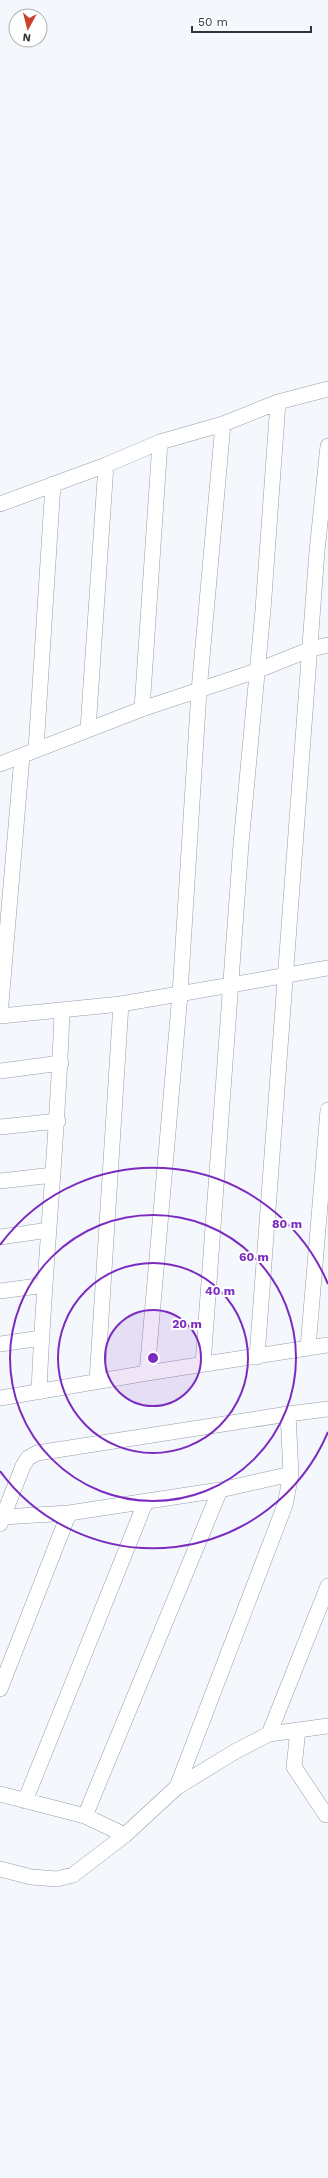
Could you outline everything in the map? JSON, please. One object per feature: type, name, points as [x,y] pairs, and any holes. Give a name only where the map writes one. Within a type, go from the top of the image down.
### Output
[{"type":"street","points":[[0,504],[106,465],[160,442],[223,424],[278,402],[328,389]]},
{"type":"street","points":[[203,1364],[231,986],[256,671],[263,610],[278,402]]},
{"type":"street","points":[[147,1373],[180,994],[199,691],[223,424]]},
{"type":"street","points":[[142,709],[160,442]]},
{"type":"street","points":[[257,1357],[311,649],[317,551],[328,446]]},
{"type":"street","points":[[88,729],[106,465]]},
{"type":"street","points":[[36,749],[53,484]]},
{"type":"street","points":[[0,764],[142,709],[256,671],[311,649],[328,645]]},
{"type":"street","points":[[22,756],[0,1015],[62,1011],[121,1004],[328,968]]},
{"type":"street","points":[[97,1381],[121,1004]]},
{"type":"street","points":[[39,1392],[44,1285],[58,1121],[62,1011]]},
{"type":"street","points":[[0,1071],[61,1063]]},
{"type":"street","points":[[308,1348],[328,1110]]},
{"type":"street","points":[[0,1127],[58,1121]]},
{"type":"street","points":[[0,1181],[53,1175]]},
{"type":"street","points":[[0,1237],[49,1230]]},
{"type":"street","points":[[0,1290],[44,1285]]},
{"type":"street","points":[[0,1344],[41,1338]]},
{"type":"street","points":[[0,1398],[97,1381],[328,1345]]},
{"type":"street","points":[[292,1474],[220,1490],[69,1513],[2,1520],[23,1466],[28,1458],[36,1453],[328,1409]]},
{"type":"street","points":[[177,1787],[285,1504],[292,1474],[288,1414]]},
{"type":"street","points":[[85,1816],[220,1490]]},
{"type":"street","points":[[25,1801],[146,1501]]},
{"type":"street","points":[[0,1689],[69,1513]]},
{"type":"street","points":[[269,1734],[328,1586]]},
{"type":"street","points":[[0,1869],[37,1877],[57,1879],[73,1875],[125,1835],[177,1787],[236,1751],[269,1734],[328,1726]]},
{"type":"street","points":[[298,1730],[294,1767],[326,1815]]},
{"type":"street","points":[[0,1794],[85,1816],[125,1835]]}]
